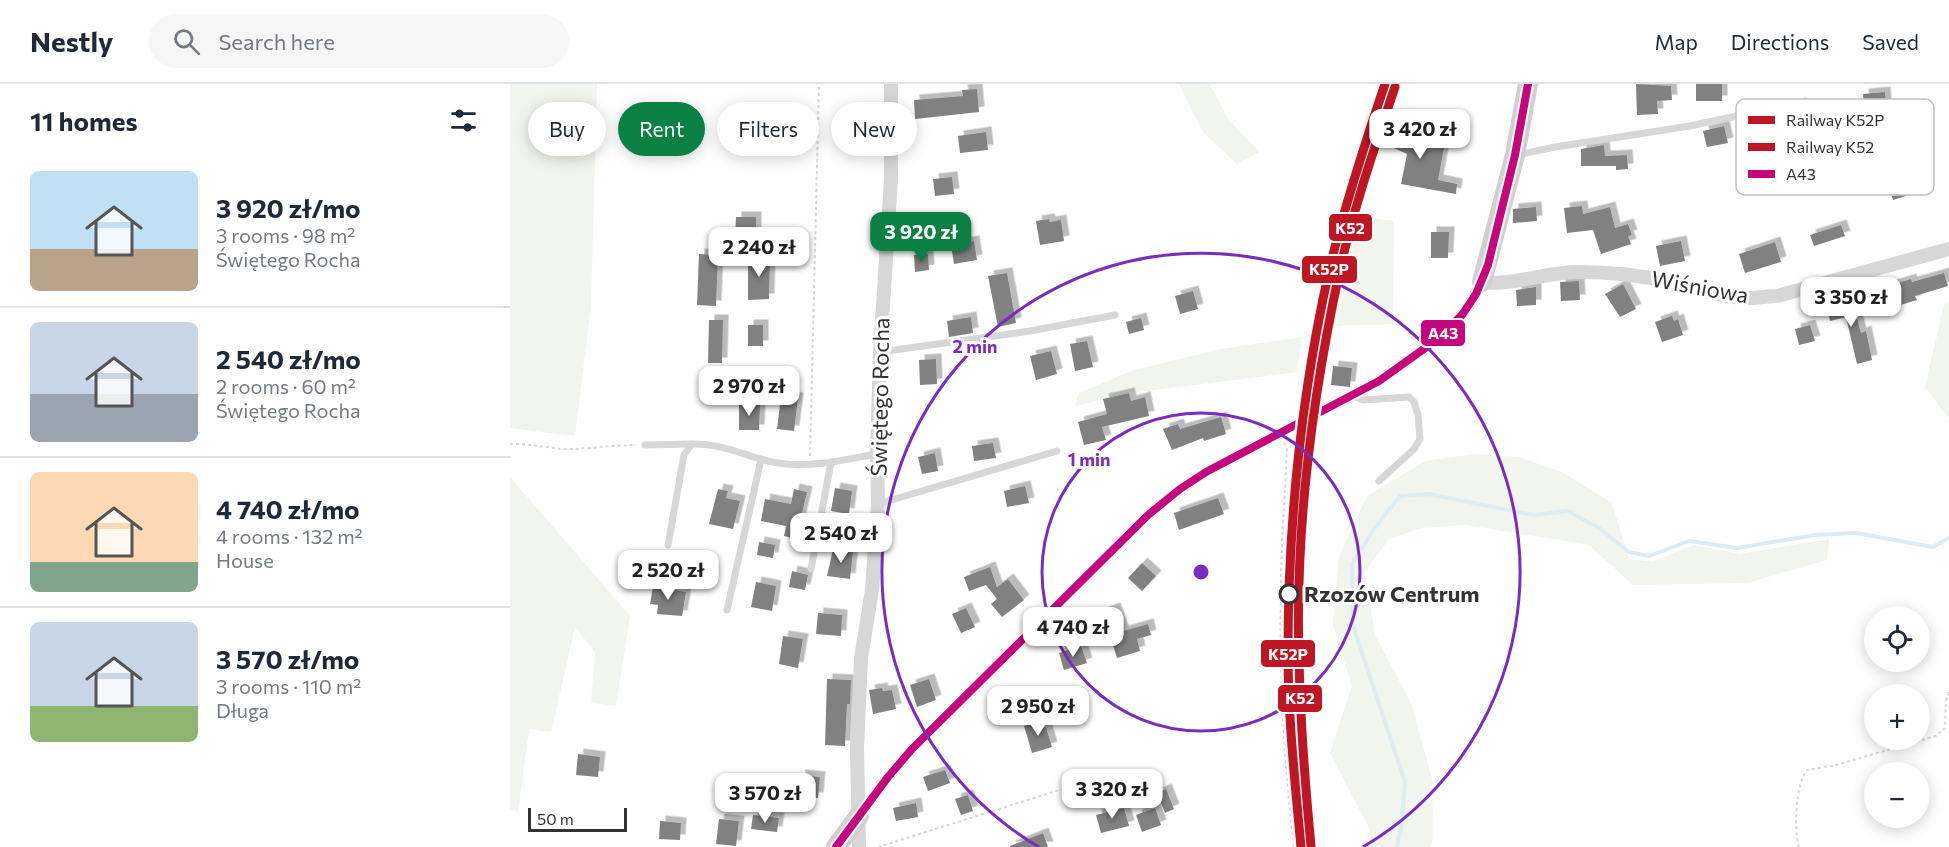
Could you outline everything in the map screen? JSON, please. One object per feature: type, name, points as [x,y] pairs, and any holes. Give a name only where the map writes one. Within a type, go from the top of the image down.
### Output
[{"type":"street","name":"Świętego Rocha","points":[[859,847],[857,749],[861,658],[875,566],[879,504],[877,454],[880,352],[891,202],[891,84]]},
{"type":"street","points":[[1482,282],[1515,155],[1528,84]]},
{"type":"street","name":"Wiśniowa","points":[[1482,282],[1496,284],[1550,274],[1577,272],[1612,274],[1666,281],[1729,296],[1750,298],[1777,296],[1949,249]]},
{"type":"street","points":[[836,847],[859,816]]},
{"type":"lane","points":[[1515,155],[1736,116]]},
{"type":"lane","points":[[859,816],[912,749],[1148,515],[1167,499],[1213,468],[1376,384],[1418,356],[1447,331],[1465,311],[1482,282]]},
{"type":"lane","points":[[880,352],[1030,331],[1115,315]]},
{"type":"lane","points":[[1354,396],[1363,400],[1409,398],[1414,402],[1420,439],[1414,449],[1379,482]]},
{"type":"lane","points":[[668,545],[684,455],[692,444]]},
{"type":"lane","points":[[645,445],[705,444],[726,447],[761,460],[784,464],[810,465],[877,454]]},
{"type":"lane","points":[[879,504],[1057,451]]},
{"type":"lane","points":[[727,610],[761,460]]},
{"type":"lane","points":[[811,569],[831,462]]},
{"type":"path","points":[[810,465],[819,84]]},
{"type":"path","points":[[1280,433],[1287,448],[1281,588],[1283,739],[1294,847]]},
{"type":"path","points":[[510,444],[575,449],[602,445],[645,445]]},
{"type":"path","points":[[1799,847],[1797,816],[1799,794],[1802,777],[1807,770],[1832,766],[1936,736],[1945,728],[1946,700],[1949,692]]},
{"type":"path","points":[[878,847],[1120,771]]},
{"type":"shaded area","points":[[510,84],[597,84],[597,102],[528,102],[528,156],[595,156],[591,305],[575,436],[510,428]]},
{"type":"shaded area","points":[[1179,84],[1210,84],[1228,119],[1259,152],[1237,164],[1202,131]]},
{"type":"shaded area","points":[[1361,217],[1394,221],[1393,324],[1331,326]]},
{"type":"shaded area","points":[[1949,302],[1949,419],[1925,387],[1944,305]]},
{"type":"shaded area","points":[[1302,337],[1297,372],[1129,393],[1075,406],[1079,393],[1134,370],[1221,349]]},
{"type":"shaded area","points":[[1474,454],[1519,457],[1562,472],[1612,503],[1629,559],[1653,562],[1693,545],[1740,554],[1829,539],[1827,560],[1747,583],[1633,585],[1589,545],[1467,525],[1422,528],[1389,539],[1365,572],[1375,635],[1412,705],[1432,779],[1433,836],[1431,847],[1371,847],[1370,830],[1330,753],[1352,686],[1333,625],[1339,556],[1367,496],[1425,461]]},
{"type":"shaded area","points":[[510,477],[630,616],[616,706],[591,703],[595,652],[575,627],[551,732],[529,729],[518,812],[510,809]]},
{"type":"building","points":[[1636,84],[1671,86],[1672,100],[1657,101],[1658,114],[1637,115]]},
{"type":"building","points":[[1696,84],[1722,84],[1722,101],[1696,101]]},
{"type":"building","points":[[977,89],[979,112],[917,119],[917,102],[914,100],[963,96],[962,90]]},
{"type":"building","points":[[1885,92],[1886,99],[1864,99],[1863,94]]},
{"type":"building","points":[[1392,121],[1406,127],[1403,135],[1445,143],[1438,180],[1457,184],[1456,194],[1401,184],[1407,154],[1383,143]]},
{"type":"building","points":[[1724,126],[1728,143],[1707,147],[1703,131]]},
{"type":"building","points":[[986,132],[988,150],[960,153],[958,136]]},
{"type":"building","points":[[1604,145],[1605,156],[1627,155],[1628,169],[1616,170],[1616,166],[1581,166],[1581,149]]},
{"type":"building","points":[[952,177],[954,194],[935,196],[933,179]]},
{"type":"building","points":[[1891,195],[1909,195],[1893,200]]},
{"type":"building","points":[[1582,206],[1583,214],[1610,207],[1615,228],[1628,224],[1632,235],[1628,236],[1631,244],[1601,254],[1593,230],[1567,233],[1564,208]]},
{"type":"building","points":[[1536,207],[1537,221],[1513,223],[1513,209]]},
{"type":"building","points":[[736,217],[756,217],[756,237],[735,237]]},
{"type":"building","points":[[1049,219],[1050,222],[1061,220],[1064,241],[1040,245],[1036,221]]},
{"type":"building","points":[[1841,225],[1845,236],[1814,246],[1810,235]]},
{"type":"building","points":[[1431,232],[1449,232],[1448,258],[1431,258]]},
{"type":"building","points":[[974,241],[977,260],[954,264],[951,245]]},
{"type":"building","points":[[1681,241],[1685,261],[1660,266],[1656,246]]},
{"type":"building","points":[[1775,242],[1781,262],[1745,273],[1739,254]]},
{"type":"building","points":[[699,254],[718,255],[716,306],[697,305]]},
{"type":"building","points":[[928,254],[929,270],[915,272],[914,255]]},
{"type":"building","points":[[748,256],[770,256],[769,299],[748,300]]},
{"type":"building","points":[[1007,273],[1016,323],[998,327],[988,276]]},
{"type":"building","points":[[1944,273],[1948,286],[1915,296],[1917,300],[1897,306],[1891,285]]},
{"type":"building","points":[[1579,281],[1580,300],[1561,301],[1560,282]]},
{"type":"building","points":[[1623,284],[1636,309],[1620,317],[1605,294]]},
{"type":"building","points":[[1536,287],[1536,305],[1517,306],[1516,290]]},
{"type":"building","points":[[1193,291],[1198,309],[1180,314],[1175,296]]},
{"type":"building","points":[[1851,297],[1861,333],[1866,331],[1872,360],[1857,364],[1846,317],[1830,321],[1826,304]]},
{"type":"building","points":[[1672,316],[1674,321],[1678,319],[1683,335],[1662,342],[1655,322]]},
{"type":"building","points":[[971,317],[973,333],[949,337],[947,321]]},
{"type":"building","points":[[1141,318],[1144,330],[1129,334],[1126,322]]},
{"type":"building","points":[[709,320],[723,320],[722,363],[708,363]]},
{"type":"building","points":[[748,325],[763,325],[763,346],[748,346]]},
{"type":"building","points":[[1810,325],[1815,341],[1799,345],[1795,329]]},
{"type":"building","points":[[1087,341],[1093,367],[1075,371],[1070,344]]},
{"type":"building","points":[[1051,351],[1057,374],[1036,380],[1030,356]]},
{"type":"building","points":[[936,359],[937,384],[920,385],[919,360]]},
{"type":"building","points":[[1333,366],[1352,368],[1350,387],[1331,385]]},
{"type":"building","points":[[1129,393],[1131,401],[1145,397],[1149,416],[1102,427],[1106,440],[1084,445],[1078,422],[1107,414],[1103,399]]},
{"type":"building","points":[[781,396],[798,398],[794,431],[777,429]]},
{"type":"building","points":[[739,405],[760,405],[759,430],[739,430]]},
{"type":"building","points":[[1221,417],[1226,434],[1204,441],[1203,438],[1172,450],[1163,429],[1178,424],[1180,429]]},
{"type":"building","points":[[993,443],[996,458],[974,461],[972,446]]},
{"type":"building","points":[[935,453],[938,471],[922,474],[918,457]]},
{"type":"building","points":[[1025,486],[1029,503],[1007,507],[1004,491]]},
{"type":"building","points":[[835,488],[852,491],[849,514],[831,511]]},
{"type":"building","points":[[718,489],[728,491],[726,498],[740,501],[733,529],[709,524]]},
{"type":"building","points":[[794,489],[807,492],[796,539],[784,536],[786,526],[761,521],[765,499],[791,504]]},
{"type":"building","points":[[1218,498],[1224,514],[1179,530],[1174,513]]},
{"type":"building","points":[[759,542],[775,545],[773,558],[757,555]]},
{"type":"building","points":[[833,549],[853,552],[850,579],[827,576]]},
{"type":"building","points":[[1142,563],[1156,576],[1142,591],[1128,578]]},
{"type":"building","points":[[990,567],[997,587],[1008,579],[1024,600],[1002,617],[991,604],[997,599],[986,585],[969,591],[964,577]]},
{"type":"building","points":[[792,571],[808,575],[805,590],[789,587]]},
{"type":"building","points":[[756,582],[776,586],[772,611],[751,607]]},
{"type":"building","points":[[653,587],[686,592],[682,616],[657,614],[658,605],[650,604]]},
{"type":"building","points":[[966,608],[975,627],[961,633],[952,614]]},
{"type":"building","points":[[1115,608],[1123,631],[1148,624],[1151,635],[1137,639],[1140,651],[1117,658],[1106,623],[1102,624],[1098,614]]},
{"type":"building","points":[[818,613],[842,615],[841,636],[816,634]]},
{"type":"building","points":[[783,636],[803,639],[798,668],[779,664]]},
{"type":"building","points":[[1081,646],[1087,663],[1064,670],[1059,653]]},
{"type":"building","points":[[827,679],[851,680],[850,704],[847,704],[845,746],[825,745]]},
{"type":"building","points":[[929,679],[936,700],[917,707],[910,685]]},
{"type":"building","points":[[882,688],[883,691],[892,690],[896,709],[873,714],[869,690]]},
{"type":"building","points":[[1041,721],[1043,728],[1046,727],[1052,747],[1032,753],[1024,726]]},
{"type":"building","points":[[578,754],[600,757],[598,777],[576,775]]},
{"type":"building","points":[[945,770],[950,783],[928,791],[923,777]]},
{"type":"building","points":[[800,775],[820,777],[818,798],[798,796]]},
{"type":"building","points":[[1166,789],[1174,809],[1165,813],[1157,793]]},
{"type":"building","points":[[968,795],[973,811],[961,815],[955,799]]},
{"type":"building","points":[[916,803],[918,817],[896,821],[893,808]]},
{"type":"building","points":[[1124,808],[1129,826],[1101,833],[1096,815]]},
{"type":"building","points":[[1155,808],[1161,825],[1142,832],[1136,815]]},
{"type":"building","points":[[753,815],[779,818],[777,832],[751,829]]},
{"type":"building","points":[[719,819],[739,821],[736,846],[716,844]]},
{"type":"building","points":[[660,821],[681,823],[680,840],[659,839]]},
{"type":"building","points":[[1043,833],[1048,847],[1010,847],[1010,846]]},
{"type":"waterway","points":[[1397,847],[1405,782],[1353,626],[1352,564],[1374,529],[1400,496],[1428,494],[1534,515],[1568,511],[1599,528],[1629,552],[1649,556],[1689,541],[1737,548],[1815,535],[1856,533],[1933,547],[1949,538]]},
{"type":"rail line","name":"K52P","points":[[1301,847],[1288,677],[1290,556],[1298,460],[1311,365],[1329,271],[1355,177],[1385,84]]},
{"type":"rail line","name":"K52","points":[[1311,846],[1302,728],[1298,608],[1307,464],[1321,368],[1339,274],[1357,203],[1395,87]]},
{"type":"transit line","name":"A43","points":[[836,847],[888,777],[912,749],[1148,515],[1180,489],[1206,472],[1379,381],[1435,341],[1462,315],[1476,294],[1488,265],[1515,155],[1528,84]]},
{"type":"place","name":"Rzozów Centrum","points":[[1289,594]]}]
